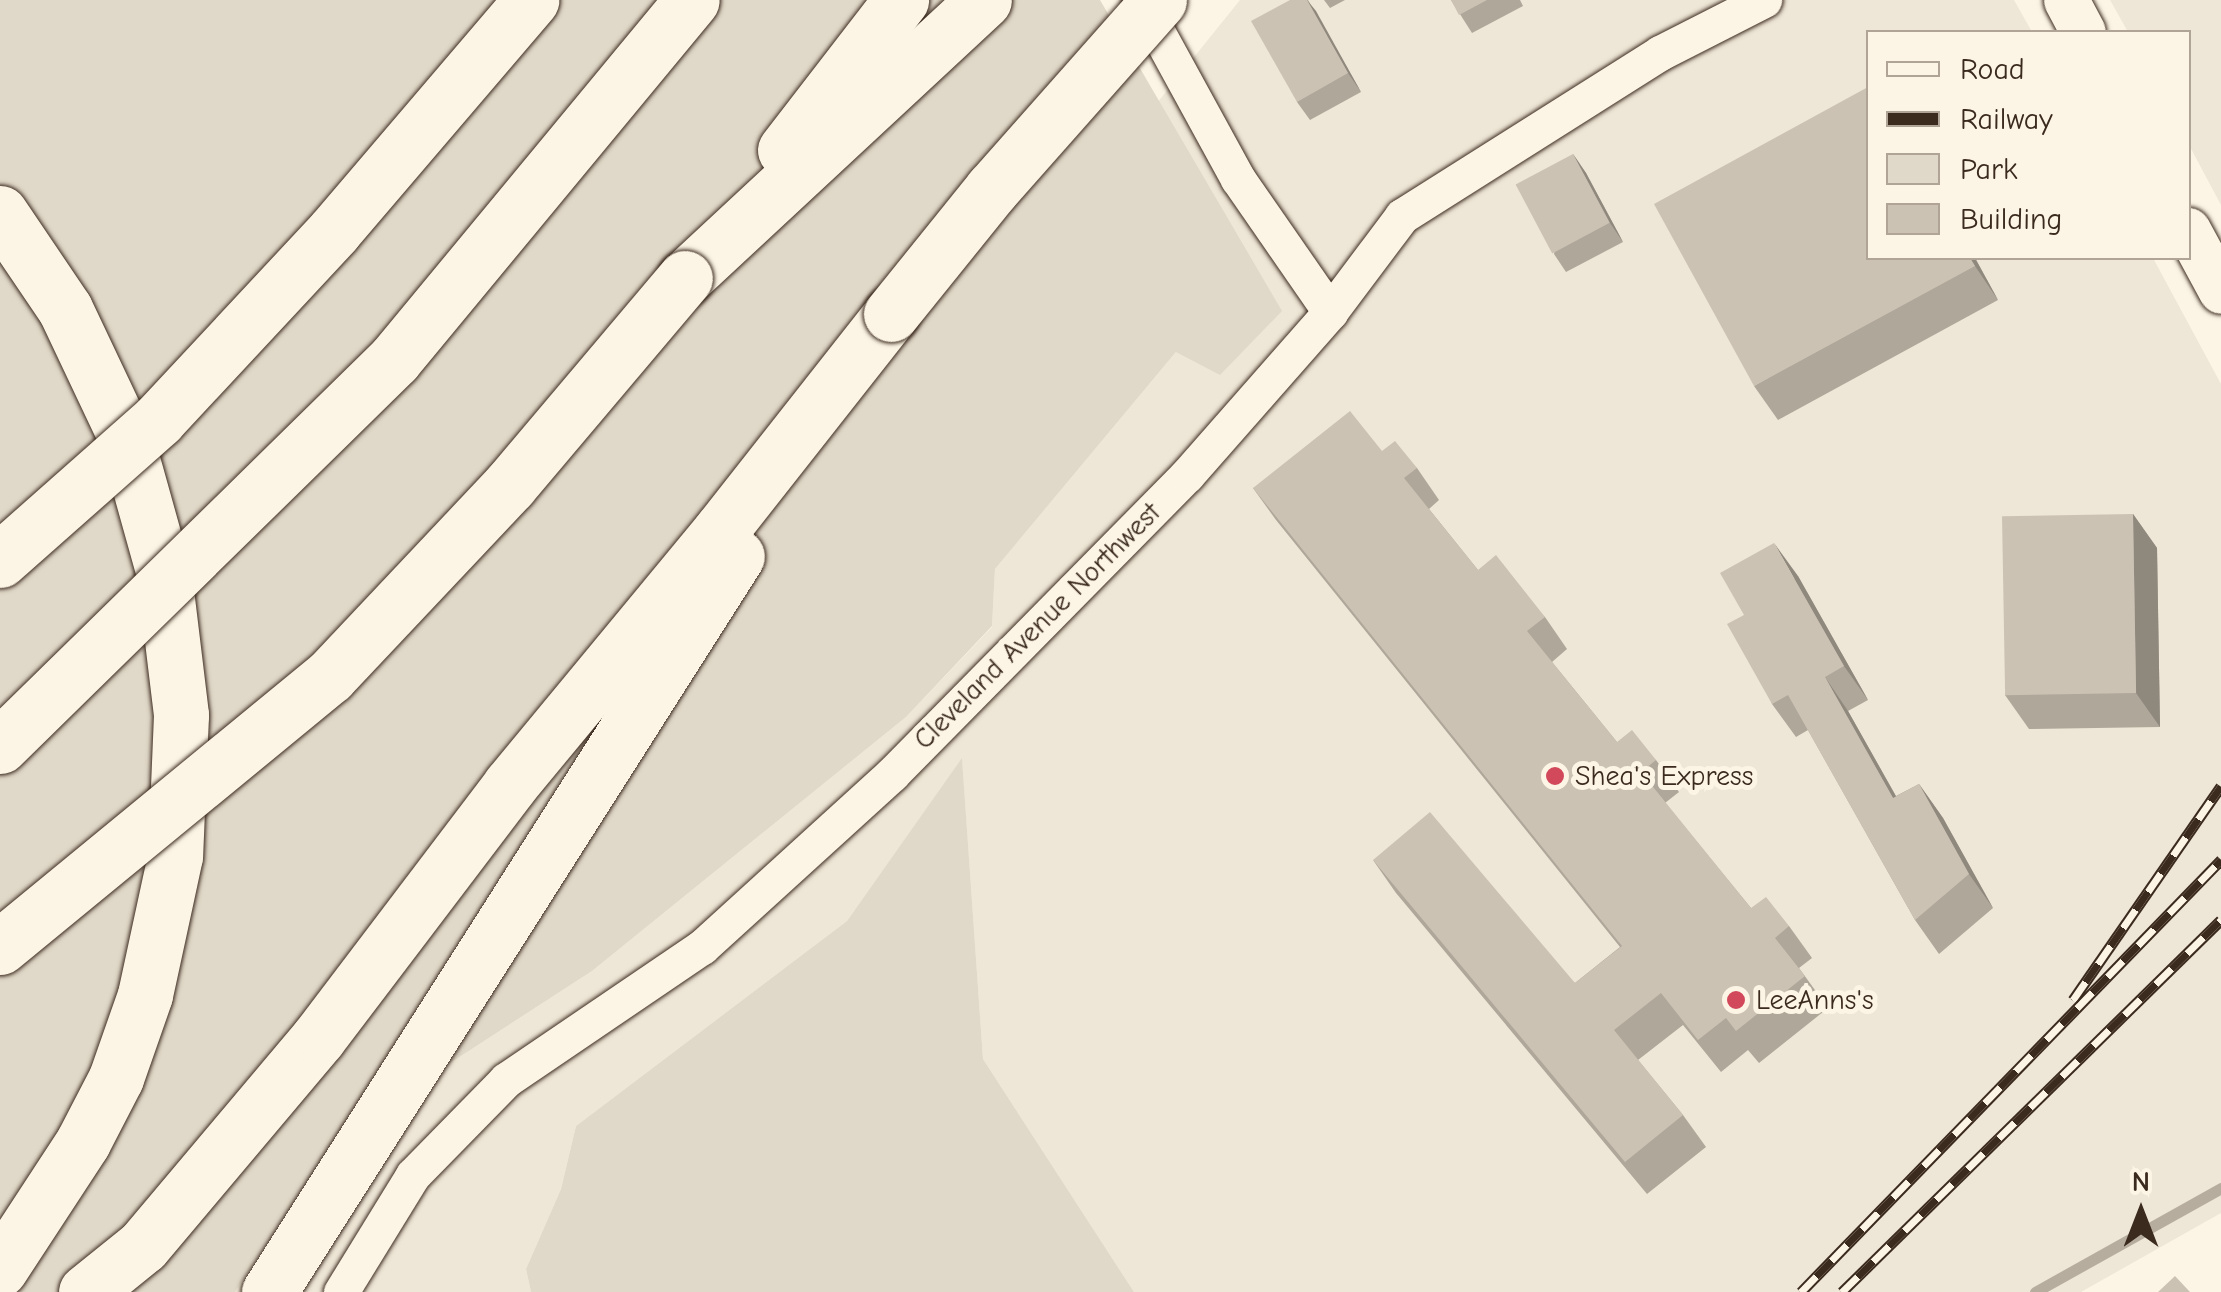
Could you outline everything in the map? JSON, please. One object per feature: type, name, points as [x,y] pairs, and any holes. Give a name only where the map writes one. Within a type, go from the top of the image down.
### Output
[{"type":"highway","points":[[0,560],[158,420],[334,231],[531,0]]},
{"type":"highway","points":[[0,746],[394,360],[692,0]]},
{"type":"highway","points":[[0,946],[330,676],[510,485],[685,278],[900,0]]},
{"type":"highway","points":[[685,278],[984,0]]},
{"type":"highway","points":[[86,1292],[144,1246],[319,1037],[510,785],[721,530],[992,189],[1159,0]]},
{"type":"highway","points":[[0,213],[65,309],[126,438],[164,574],[181,715],[174,856],[163,926],[140,1008],[116,1078],[84,1142],[0,1269]]},
{"type":"highway","points":[[269,1292],[891,314]]},
{"type":"street","points":[[1140,0],[1238,178],[1330,312]]},
{"type":"street","name":"Cleveland Avenue Northwest","points":[[341,1292],[413,1175],[506,1080],[702,947],[892,774],[1187,474],[1330,312],[1402,216],[1660,53],[1764,0]]},
{"type":"street","points":[[2066,0],[2082,30]]},
{"type":"street","points":[[2191,236],[2221,291]]},
{"type":"shaded area","points":[[1240,0],[2014,0],[2031,30],[1866,30],[1866,260],[2154,260],[2221,384],[2221,1213],[2081,1292],[1134,1292],[983,1059],[962,759],[847,921],[576,1126],[561,1189],[526,1269],[531,1292],[235,1292],[339,1135],[592,971],[906,717],[992,627],[995,569],[1177,351],[1281,311],[1157,103]]},
{"type":"shaded area","points":[[2110,0],[2221,0],[2221,205],[2191,149],[2191,30],[2127,30]]},
{"type":"green space","points":[[0,0],[1100,0],[1282,311],[1220,375],[1176,352],[995,569],[992,626],[906,717],[592,971],[339,1135],[235,1292],[0,1292]]},
{"type":"green space","points":[[962,758],[983,1059],[1134,1292],[531,1292],[526,1269],[561,1189],[576,1126],[847,921]]},
{"type":"building","points":[[1290,0],[1307,0],[1348,73],[1297,102],[1251,21]]},
{"type":"building","points":[[1451,0],[1487,0],[1459,15]]},
{"type":"building","points":[[1866,88],[1866,260],[1971,260],[1975,266],[1754,386],[1654,204]]},
{"type":"building","points":[[1573,154],[1610,223],[1552,253],[1516,185]]},
{"type":"building","points":[[1350,411],[1382,451],[1395,441],[1417,468],[1404,478],[1478,570],[1496,555],[1545,617],[1527,631],[1617,742],[1632,730],[1656,760],[1641,772],[1751,908],[1766,897],[1789,926],[1775,938],[1805,976],[1736,1031],[1726,1018],[1698,1040],[1661,993],[1614,1030],[1683,1115],[1625,1162],[1373,860],[1430,812],[1575,983],[1622,946],[1253,488]]},
{"type":"building","points":[[2133,514],[2136,693],[2005,695],[2002,516]]},
{"type":"building","points":[[1774,543],[1844,666],[1825,677],[1893,798],[1919,784],[1969,874],[1915,920],[1788,695],[1772,704],[1727,624],[1744,615],[1720,573]]},
{"type":"building","points":[[2175,1276],[2190,1292],[2158,1292]]},
{"type":"waterway","points":[[2035,1292],[2221,1188]]},
{"type":"railway","points":[[2073,1000],[2221,786]]},
{"type":"railway","points":[[1801,1292],[2221,860]]},
{"type":"railway","points":[[1842,1292],[2221,920]]},
{"type":"place","name":"Shea's Express","points":[[1555,776]]},
{"type":"place","name":"LeeAnns's","points":[[1736,1000]]}]
